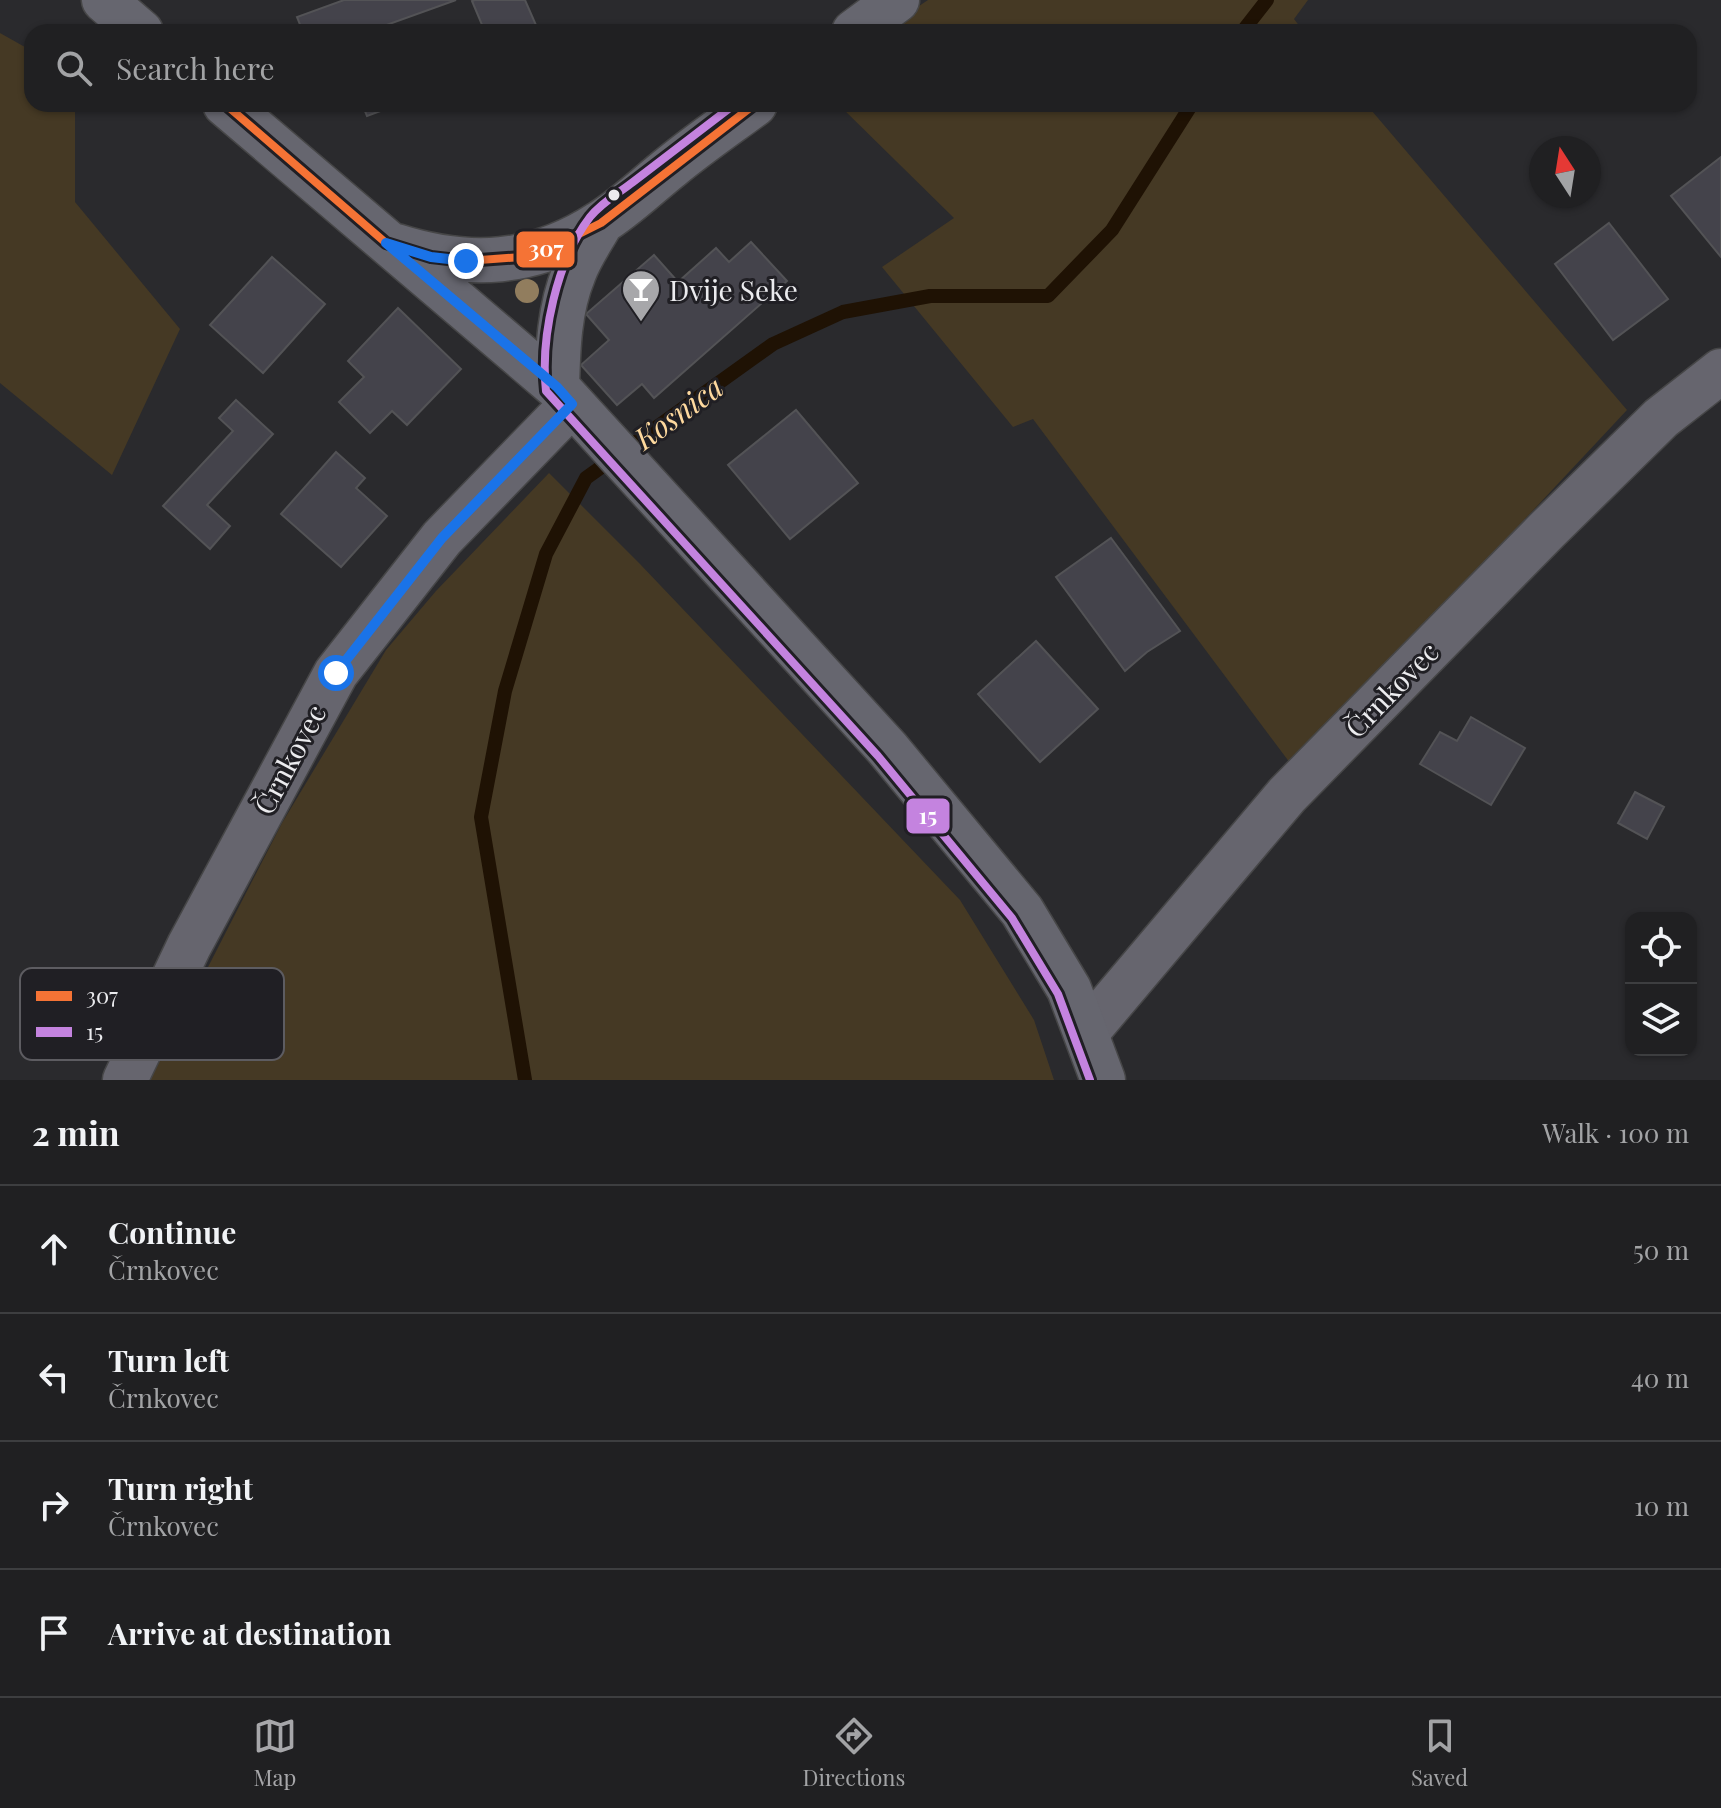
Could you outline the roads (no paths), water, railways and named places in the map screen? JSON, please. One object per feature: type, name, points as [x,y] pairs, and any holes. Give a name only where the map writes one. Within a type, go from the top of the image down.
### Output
[{"type":"main road","points":[[104,0],[132,24]]},
{"type":"main road","points":[[865,24],[897,0]]},
{"type":"main road","points":[[234,112],[576,408],[887,748],[1022,911],[1069,989],[1103,1080]]},
{"type":"main road","points":[[386,243],[431,257],[466,261],[522,257],[553,247],[601,223],[744,112]]},
{"type":"main road","points":[[576,408],[558,352],[574,272],[601,223]]},
{"type":"street","name":"Črnkovec","points":[[1086,1033],[1287,795],[1661,418],[1721,371]]},
{"type":"street","name":"Črnkovec","points":[[178,968],[336,673],[442,538],[576,408]]},
{"type":"street","name":"Črnkovec","points":[[125,1080],[135,1060]]},
{"type":"waterway","name":"Kosnica","points":[[1248,24],[1267,0]]},
{"type":"waterway","name":"Kosnica","points":[[525,1080],[481,817],[505,691],[546,554],[586,478],[773,344],[843,312],[930,296],[1048,296],[1112,230],[1187,112]]},
{"type":"place","name":"Dvije Seke","points":[[641,323]]}]
